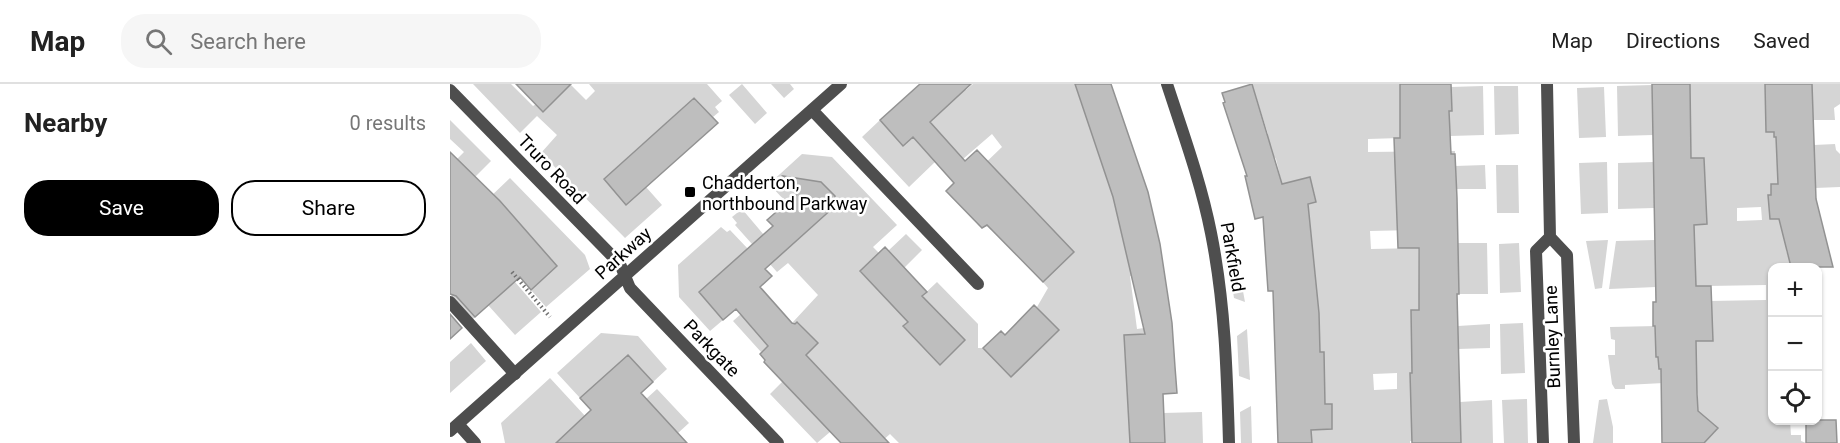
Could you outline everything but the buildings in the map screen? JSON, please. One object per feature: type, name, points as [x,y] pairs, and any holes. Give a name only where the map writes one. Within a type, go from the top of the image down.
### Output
[{"type":"street","name":"Parkway","points":[[475,443],[454,427],[841,84]]},
{"type":"street","name":"Parkfield","points":[[1167,84],[1194,168],[1212,237],[1223,309],[1229,443]]},
{"type":"street","points":[[1546,84],[1550,237]]},
{"type":"street","name":"Truro Road","points":[[450,90],[620,264],[625,275]]},
{"type":"street","points":[[812,110],[978,284]]},
{"type":"street","name":"Burnley Lane","points":[[1543,443],[1536,251],[1550,237],[1567,255],[1574,443]]},
{"type":"street","name":"Parkgate","points":[[625,275],[630,288],[778,443]]},
{"type":"street","points":[[450,302],[515,374]]},
{"type":"path","points":[[512,272],[551,318]]},
{"type":"shaded area","points":[[473,84],[511,84],[533,106],[570,84],[586,100],[595,91],[589,84],[707,84],[722,101],[715,107],[719,112],[713,117],[694,97],[656,132],[646,147],[642,144],[604,179],[626,205],[646,187],[662,205],[625,238],[541,153],[557,135],[537,116],[520,133]]},
{"type":"shaded area","points":[[742,84],[767,113],[755,124],[729,95]]},
{"type":"shaded area","points":[[771,84],[790,84],[794,89],[784,98]]},
{"type":"shaded area","points":[[961,84],[966,90],[973,84],[1075,84],[1147,273],[1130,276],[1137,329],[1172,324],[1172,332],[1124,335],[1130,443],[899,443],[890,434],[880,443],[830,432],[817,443],[770,394],[783,381],[826,376],[806,355],[818,343],[798,322],[795,324],[793,322],[818,295],[788,263],[777,272],[735,225],[737,223],[732,217],[742,209],[770,242],[791,246],[830,210],[798,192],[787,203],[769,184],[802,154],[832,157],[897,225],[873,247],[879,253],[860,272],[902,315],[937,282],[978,324],[978,348],[983,348],[1011,376],[1058,330],[1037,307],[1048,288],[995,227],[991,230],[986,225],[1002,198],[1013,188],[1002,176],[991,186],[977,171],[1002,147],[992,134],[963,159],[935,162],[909,187],[862,137],[880,120],[903,145]],"holes":[[[928,302],[965,340],[940,365],[903,327]]]},
{"type":"shaded area","points":[[1252,84],[1400,84],[1411,124],[1400,124],[1400,138],[1368,139],[1368,152],[1455,151],[1455,154],[1395,155],[1414,230],[1370,231],[1371,249],[1418,248],[1419,296],[1455,308],[1411,310],[1411,335],[1440,376],[1459,375],[1460,387],[1437,388],[1420,441],[1410,441],[1410,443],[1312,443],[1311,430],[1332,429],[1332,404],[1287,405],[1324,367],[1324,352],[1320,352],[1315,272],[1289,209],[1316,201],[1310,177],[1282,184],[1276,159],[1258,137],[1268,134]],"holes":[[[1397,373],[1397,389],[1374,390],[1373,374]]]},
{"type":"shaded area","points":[[1690,84],[1775,84],[1765,109],[1766,132],[1774,132],[1774,137],[1777,137],[1778,184],[1771,184],[1771,195],[1768,195],[1809,204],[1786,250],[1792,263],[1768,263],[1768,425],[1790,425],[1791,435],[1801,435],[1801,441],[1806,443],[1699,443],[1715,432],[1715,425],[1709,420],[1698,420],[1698,394],[1683,382],[1625,385],[1625,389],[1615,389],[1612,384],[1608,355],[1615,355],[1615,340],[1611,339],[1610,327],[1657,326],[1656,357],[1658,357],[1659,369],[1696,369],[1696,341],[1709,341],[1713,336],[1713,330],[1696,292],[1694,233],[1657,225],[1707,224],[1706,201],[1693,201],[1702,169],[1705,169],[1704,158],[1691,158],[1691,147],[1656,148],[1656,139],[1691,138]],"holes":[[[1761,207],[1762,220],[1737,221],[1737,208]],[[1766,285],[1766,300],[1709,301],[1708,286]]]},
{"type":"shaded area","points":[[1812,84],[1840,84],[1840,104],[1834,108],[1835,120],[1813,120]]},
{"type":"shaded area","points":[[1652,85],[1653,135],[1618,136],[1617,86]]},
{"type":"shaded area","points":[[1483,86],[1484,135],[1450,136],[1451,87]]},
{"type":"shaded area","points":[[1494,86],[1518,86],[1519,134],[1495,135]]},
{"type":"shaded area","points":[[1604,87],[1606,137],[1579,138],[1577,88]]},
{"type":"shaded area","points":[[450,120],[491,161],[473,179],[457,159],[464,152],[450,139]]},
{"type":"shaded area","points":[[1835,144],[1840,154],[1840,187],[1815,188],[1814,145]]},
{"type":"shaded area","points":[[1607,162],[1608,213],[1581,214],[1579,163]]},
{"type":"shaded area","points":[[1654,162],[1654,208],[1618,209],[1618,163]]},
{"type":"shaded area","points":[[1485,165],[1486,189],[1452,189],[1455,166]]},
{"type":"shaded area","points":[[1496,165],[1518,165],[1519,213],[1497,213]]},
{"type":"shaded area","points":[[510,178],[585,255],[590,269],[546,307],[531,290],[557,266],[514,218],[467,219]]},
{"type":"shaded area","points":[[721,227],[727,232],[730,230],[748,249],[699,292],[723,320],[710,331],[679,297],[678,265]]},
{"type":"shaded area","points":[[906,234],[922,250],[904,268],[888,251]]},
{"type":"shaded area","points":[[1608,240],[1602,288],[1595,289],[1586,241]]},
{"type":"shaded area","points":[[1655,240],[1656,287],[1609,289],[1616,241]]},
{"type":"shaded area","points":[[1457,243],[1487,243],[1488,294],[1459,294]]},
{"type":"shaded area","points":[[1519,243],[1521,292],[1500,293],[1499,244]]},
{"type":"shaded area","points":[[1236,253],[1245,302],[1234,298],[1228,259]]},
{"type":"shaded area","points":[[467,281],[515,282],[541,312],[515,335],[488,305],[472,320],[451,295]]},
{"type":"shaded area","points":[[741,314],[768,346],[761,352],[733,321]]},
{"type":"shaded area","points":[[1523,323],[1525,373],[1501,374],[1500,324]]},
{"type":"shaded area","points":[[1490,324],[1490,348],[1458,349],[1458,326]]},
{"type":"shaded area","points":[[1247,329],[1250,380],[1239,376],[1237,336]]},
{"type":"shaded area","points":[[601,333],[638,336],[667,369],[653,382],[628,355],[580,398],[557,373]]},
{"type":"shaded area","points":[[471,343],[486,361],[450,393],[450,362]]},
{"type":"shaded area","points":[[550,378],[610,443],[577,424],[556,443],[505,443],[501,423]]},
{"type":"shaded area","points":[[657,389],[689,423],[667,443],[668,422],[646,399]]},
{"type":"shaded area","points":[[1527,399],[1528,443],[1504,443],[1502,400]]},
{"type":"shaded area","points":[[1607,399],[1613,427],[1613,443],[1593,443],[1599,400]]},
{"type":"shaded area","points":[[1492,400],[1493,443],[1461,443],[1460,402]]},
{"type":"shaded area","points":[[1251,406],[1252,443],[1241,443],[1240,412]]},
{"type":"shaded area","points":[[1202,412],[1203,443],[1165,443],[1163,413]]},
{"type":"place","name":"Chadderton, northbound Parkway","points":[[690,192]]}]
